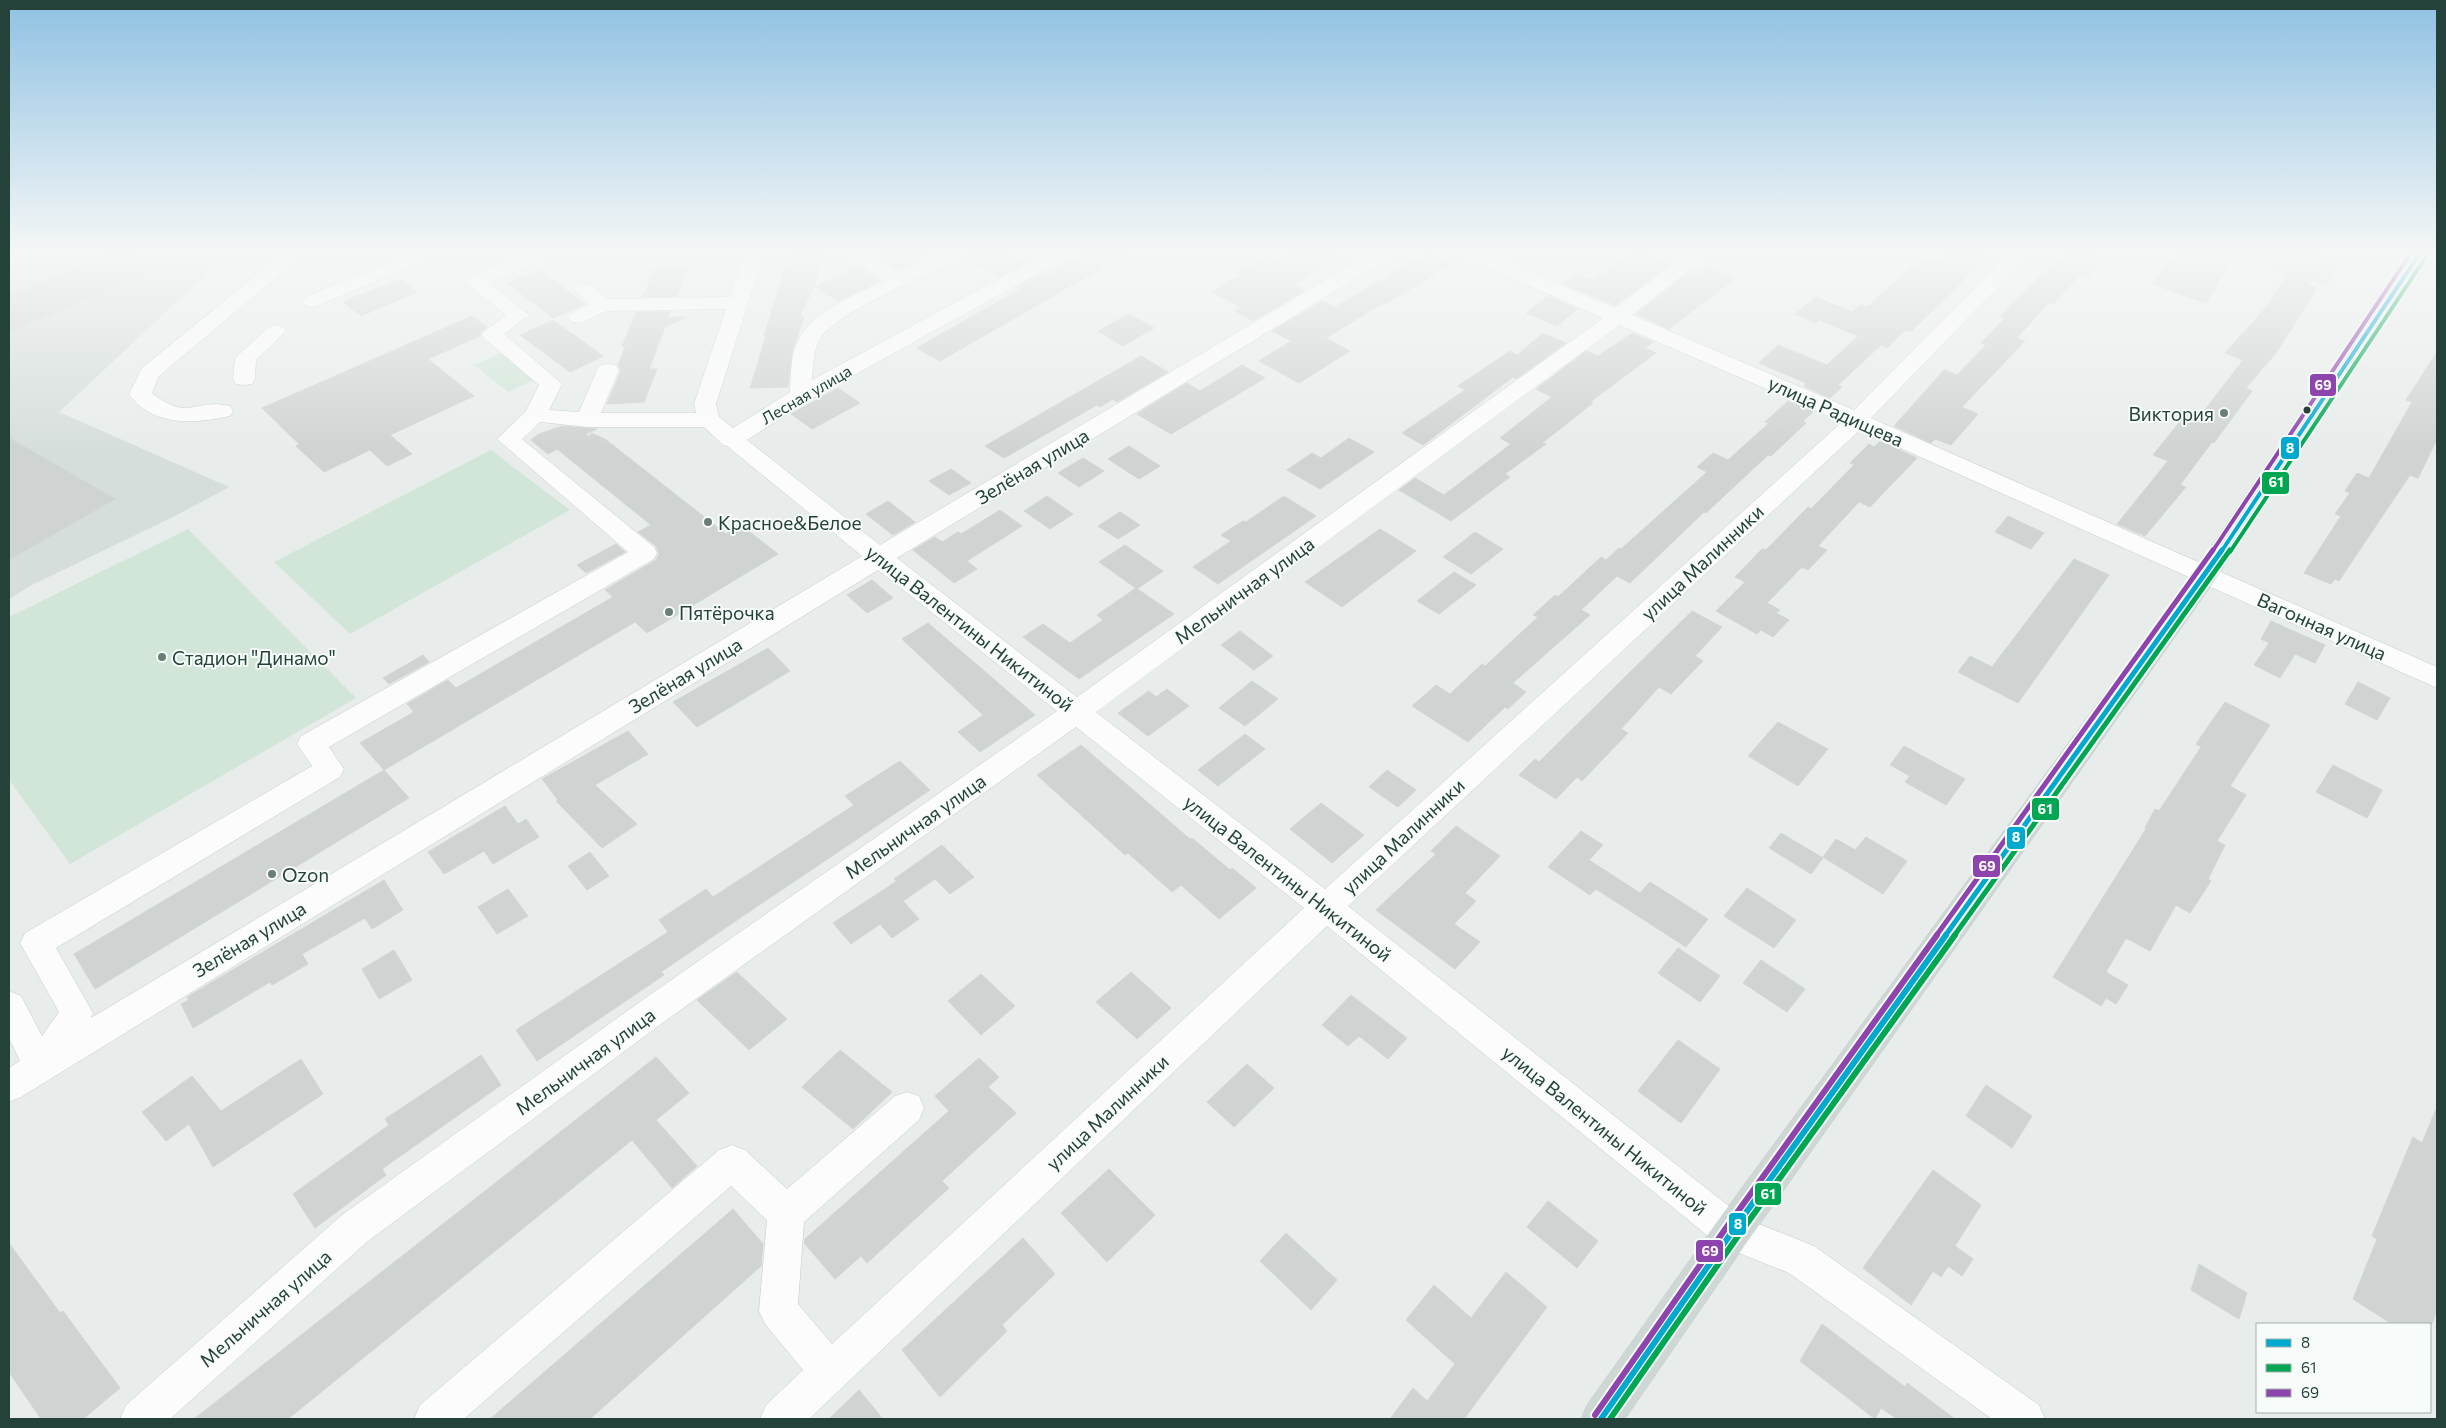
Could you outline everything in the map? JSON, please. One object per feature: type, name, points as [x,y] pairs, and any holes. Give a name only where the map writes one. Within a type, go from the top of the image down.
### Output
[{"type":"main road","points":[[1601,1419],[1732,1232],[2206,574],[2378,317]]},
{"type":"street","points":[[218,317],[150,373],[140,394],[156,407],[178,416],[222,411]]},
{"type":"street","points":[[9,1006],[41,1066],[76,1013],[36,943],[330,769],[311,744],[645,553],[508,439],[535,415],[551,384],[491,334],[517,317]]},
{"type":"street","points":[[535,415],[587,420],[708,420],[704,404],[733,317]]},
{"type":"street","points":[[801,395],[802,362],[810,337],[833,317]]},
{"type":"street","name":"Лесная улица","points":[[731,440],[801,395],[944,317]]},
{"type":"street","name":"Зелёная улица","points":[[9,1086],[1279,317]]},
{"type":"street","name":"Мельничная улица","points":[[140,1419],[356,1228],[664,1003],[1078,711],[1617,317]]},
{"type":"street","name":"улица Радищева","points":[[1619,317],[2206,574]]},
{"type":"street","name":"улица Малинники","points":[[780,1419],[1326,907],[1857,420],[1959,317]]},
{"type":"street","points":[[244,379],[246,358],[276,331]]},
{"type":"street","points":[[587,420],[608,370]]},
{"type":"street","name":"улица Валентины Никитиной","points":[[708,420],[880,558],[1078,711],[1326,907],[1732,1232],[1801,1259],[2025,1419]]},
{"type":"street","name":"Вагонная улица","points":[[2206,574],[2437,678]]},
{"type":"street","points":[[830,1371],[778,1311],[786,1214],[907,1108]]},
{"type":"street","points":[[434,1419],[732,1162],[786,1214]]},
{"type":"shaded area","points":[[9,317],[161,317],[59,412],[229,487],[177,515],[30,586],[9,599]]},
{"type":"green space","points":[[508,350],[542,376],[508,392],[474,365]]},
{"type":"green space","points":[[491,450],[570,510],[350,634],[274,562]]},
{"type":"green space","name":"Стадион \"Динамо\"","points":[[188,529],[356,698],[70,864],[9,780],[9,617]]},
{"type":"building","points":[[9,317],[45,317],[9,333]]},
{"type":"building","points":[[471,317],[487,327],[480,333],[480,336],[428,359],[474,396],[390,435],[412,454],[387,466],[370,450],[324,472],[296,446],[299,444],[262,408]]},
{"type":"building","points":[[634,317],[686,317],[665,327],[649,369],[657,369],[644,402],[607,404],[621,371],[618,365],[626,345],[622,347]]},
{"type":"building","points":[[770,317],[804,318],[792,351],[788,387],[750,388],[766,336],[764,336]]},
{"type":"building","points":[[972,317],[1017,317],[940,361],[917,348]]},
{"type":"building","points":[[1124,317],[1134,317],[1154,328],[1123,346],[1098,331]]},
{"type":"building","points":[[1245,317],[1260,317],[1253,321]]},
{"type":"building","points":[[1296,317],[1361,317],[1326,338],[1350,351],[1299,383],[1259,361],[1291,341],[1272,331]]},
{"type":"building","points":[[1535,317],[1568,317],[1557,326]]},
{"type":"building","points":[[1642,317],[1685,317],[1669,329]]},
{"type":"building","points":[[1801,317],[1926,317],[1910,332],[1905,330],[1887,348],[1881,345],[1838,385],[1842,387],[1830,398],[1804,386],[1806,383],[1759,363],[1778,345],[1827,365],[1858,336],[1819,320],[1815,323]]},
{"type":"building","points":[[2002,317],[2036,317],[2017,338],[2025,341],[1962,407],[1978,414],[1951,445],[1935,439],[1931,443],[1894,426],[1944,370],[1957,375],[1986,345],[1981,343],[2005,318]]},
{"type":"building","points":[[2258,317],[2299,317],[2276,353],[2246,388],[2252,391],[2180,485],[2186,487],[2145,536],[2117,524],[2168,461],[2153,455],[2186,414],[2198,419],[2243,360],[2225,353]]},
{"type":"building","points":[[553,320],[603,356],[570,372],[520,335]]},
{"type":"building","points":[[1543,333],[1566,343],[1516,379],[1513,377],[1423,445],[1402,433],[1465,390],[1458,386],[1510,351],[1517,355]]},
{"type":"building","points":[[1632,333],[1653,342],[1645,348],[1656,353],[1590,402],[1593,403],[1542,443],[1546,444],[1505,474],[1510,477],[1451,521],[1399,490],[1415,478],[1444,495],[1511,444],[1500,438],[1552,397],[1536,389],[1586,351],[1598,356]]},
{"type":"building","points":[[2437,352],[2437,439],[2418,478],[2410,475],[2339,581],[2335,579],[2331,584],[2304,573],[2341,516],[2335,514],[2350,493],[2345,491],[2357,473],[2369,478],[2412,402],[2406,400]]},
{"type":"building","points":[[1141,356],[1168,372],[1117,402],[1113,399],[1100,407],[1097,405],[1004,458],[985,446]]},
{"type":"building","points":[[1242,365],[1265,378],[1171,434],[1137,414],[1187,383],[1200,391]]},
{"type":"building","points":[[838,388],[860,403],[812,429],[791,414]]},
{"type":"building","points":[[1788,401],[1813,412],[1803,421],[1806,423],[1771,456],[1768,455],[1706,513],[1704,512],[1630,583],[1617,576],[1581,610],[1590,615],[1513,683],[1526,692],[1508,709],[1505,707],[1468,742],[1412,706],[1436,685],[1450,694],[1482,664],[1485,666],[1538,617],[1533,615],[1555,595],[1558,597],[1601,557],[1606,560],[1619,548],[1621,549],[1707,472],[1697,467],[1713,453],[1728,460],[1769,423],[1765,422]]},
{"type":"building","points":[[562,426],[597,429],[586,434],[589,437],[591,433],[605,439],[726,534],[741,525],[778,554],[647,633],[635,622],[384,770],[360,743],[414,712],[407,704],[448,680],[456,688],[613,597],[605,590],[656,560],[659,554],[656,546],[638,532],[651,525],[557,449],[548,454],[531,440],[539,434]]},
{"type":"building","points":[[9,438],[115,499],[9,560]]},
{"type":"building","points":[[1349,438],[1374,452],[1320,489],[1287,470],[1312,453],[1321,458]]},
{"type":"building","points":[[1880,441],[1917,458],[1870,507],[1859,502],[1818,546],[1827,550],[1808,570],[1802,567],[1767,603],[1780,610],[1776,613],[1789,620],[1773,637],[1761,630],[1757,634],[1716,611],[1745,582],[1735,577],[1762,549],[1766,550],[1808,507],[1811,509],[1854,465],[1850,463],[1869,444],[1874,447]]},
{"type":"building","points":[[1129,446],[1160,466],[1139,479],[1108,459]]},
{"type":"building","points":[[1083,458],[1104,471],[1079,487],[1058,473]]},
{"type":"building","points":[[951,469],[971,483],[949,495],[929,481]]},
{"type":"building","points":[[1047,496],[1073,514],[1050,529],[1024,511]]},
{"type":"building","points":[[1284,496],[1316,516],[1218,584],[1193,567],[1231,541],[1221,535],[1243,521],[1246,522]]},
{"type":"building","points":[[888,501],[915,522],[893,535],[866,514]]},
{"type":"building","points":[[1000,510],[1022,526],[967,561],[977,569],[954,583],[913,550],[935,537],[942,542],[958,532],[961,534]]},
{"type":"building","points":[[1120,512],[1140,525],[1118,539],[1098,526]]},
{"type":"building","points":[[2008,516],[2044,533],[2031,549],[1995,532]]},
{"type":"building","points":[[1380,529],[1416,551],[1342,607],[1305,582]]},
{"type":"building","points":[[1475,532],[1503,549],[1471,574],[1443,557]]},
{"type":"building","points":[[616,544],[625,552],[586,573],[577,565]]},
{"type":"building","points":[[1125,545],[1163,571],[1137,589],[1099,562]]},
{"type":"building","points":[[2074,559],[2109,575],[2018,703],[1958,672],[1970,656],[1992,667]]},
{"type":"building","points":[[1454,572],[1476,585],[1439,614],[1417,601]]},
{"type":"building","points":[[872,580],[893,598],[867,613],[847,595]]},
{"type":"building","points":[[1136,588],[1174,614],[1079,679],[1023,637],[1043,624],[1070,643],[1103,620],[1097,615]]},
{"type":"building","points":[[1692,611],[1722,627],[1695,656],[1703,661],[1671,694],[1659,687],[1621,729],[1628,733],[1582,781],[1577,777],[1556,799],[1519,775],[1535,759],[1539,762]]},
{"type":"building","points":[[2271,621],[2325,645],[2315,663],[2295,654],[2280,678],[2254,665],[2269,643],[2261,639]]},
{"type":"building","points":[[928,623],[1035,715],[980,752],[958,732],[983,715],[902,639]]},
{"type":"building","points":[[1240,631],[1273,656],[1254,670],[1221,645]]},
{"type":"building","points":[[768,648],[790,671],[697,727],[673,702]]},
{"type":"building","points":[[423,655],[429,662],[389,684],[383,678]]},
{"type":"building","points":[[1252,681],[1278,699],[1245,726],[1219,708]]},
{"type":"building","points":[[2358,682],[2390,698],[2377,720],[2345,704]]},
{"type":"building","points":[[1167,689],[1189,706],[1148,736],[1118,713],[1149,691],[1156,697]]},
{"type":"building","points":[[2225,702],[2270,725],[2230,786],[2246,795],[2217,841],[2225,845],[2208,879],[2211,881],[2190,913],[2176,905],[2150,951],[2126,938],[2106,972],[2128,985],[2116,1004],[2106,998],[2101,1006],[2053,977],[2146,829],[2155,809],[2159,811],[2201,747],[2196,744]]},
{"type":"building","points":[[1778,722],[1828,749],[1798,786],[1748,756]]},
{"type":"building","points":[[628,731],[648,754],[595,785],[637,824],[602,848],[556,801],[558,800],[542,779]]},
{"type":"building","points":[[1245,734],[1265,749],[1218,786],[1198,770]]},
{"type":"building","points":[[1081,745],[1190,839],[1192,838],[1230,870],[1232,868],[1256,888],[1219,919],[1181,885],[1172,892],[1128,853],[1125,855],[1037,775]]},
{"type":"building","points":[[1904,746],[1965,779],[1946,805],[1905,782],[1910,776],[1890,765]]},
{"type":"building","points":[[900,761],[930,790],[661,972],[664,975],[537,1061],[516,1030],[668,932],[659,920],[706,889],[713,897],[854,805],[845,796]]},
{"type":"building","points":[[2333,765],[2382,790],[2367,818],[2316,792]]},
{"type":"building","points":[[384,770],[409,798],[95,989],[74,954]]},
{"type":"building","points":[[1387,770],[1416,790],[1398,807],[1369,787]]},
{"type":"building","points":[[1321,803],[1364,835],[1332,863],[1290,829]]},
{"type":"building","points":[[505,806],[518,824],[526,819],[539,837],[493,864],[484,851],[444,874],[428,852]]},
{"type":"building","points":[[1456,826],[1500,856],[1465,893],[1476,901],[1454,924],[1480,942],[1455,969],[1376,910],[1436,854],[1431,851]]},
{"type":"building","points":[[1581,831],[1603,845],[1589,860],[1640,893],[1650,882],[1708,919],[1686,947],[1596,889],[1590,895],[1548,867]]},
{"type":"building","points":[[1781,833],[1823,858],[1811,874],[1769,848]]},
{"type":"building","points":[[1866,837],[1907,861],[1883,894],[1823,857],[1836,839],[1855,850]]},
{"type":"building","points":[[942,845],[974,877],[950,894],[935,879],[903,901],[919,919],[892,938],[880,924],[851,944],[833,923],[897,881],[894,879]]},
{"type":"building","points":[[590,852],[609,876],[587,890],[568,866]]},
{"type":"building","points":[[384,880],[403,910],[372,929],[365,918],[302,954],[308,964],[272,985],[270,982],[193,1028],[181,1004],[189,1000],[187,997]]},
{"type":"building","points":[[1747,888],[1796,920],[1774,948],[1724,916]]},
{"type":"building","points":[[508,889],[528,916],[497,934],[478,907]]},
{"type":"building","points":[[1678,948],[1720,976],[1700,1002],[1658,973]]},
{"type":"building","points":[[394,950],[412,980],[379,999],[362,969]]},
{"type":"building","points":[[1761,960],[1805,989],[1787,1012],[1743,983]]},
{"type":"building","points":[[737,972],[787,1019],[749,1050],[697,1000]]},
{"type":"building","points":[[1131,972],[1171,1008],[1137,1039],[1096,1002]]},
{"type":"building","points":[[981,974],[1015,1006],[981,1035],[948,1001]]},
{"type":"building","points":[[1351,995],[1407,1038],[1388,1059],[1359,1036],[1348,1046],[1322,1025]]},
{"type":"building","points":[[1678,1040],[1720,1069],[1681,1123],[1638,1091]]},
{"type":"building","points":[[840,1050],[892,1092],[853,1129],[802,1087]]},
{"type":"building","points":[[481,1055],[501,1085],[382,1169],[386,1175],[315,1228],[293,1194],[389,1125],[385,1119]]},
{"type":"building","points":[[656,1057],[689,1093],[656,1120],[697,1166],[672,1188],[632,1140],[288,1419],[194,1419]]},
{"type":"building","points":[[979,1058],[999,1077],[988,1087],[1016,1113],[942,1181],[949,1188],[867,1263],[861,1256],[835,1279],[804,1243],[805,1239],[949,1111],[935,1096]]},
{"type":"building","points":[[301,1059],[323,1094],[213,1167],[189,1124],[166,1141],[142,1112],[192,1076],[221,1111]]},
{"type":"building","points":[[1247,1064],[1274,1088],[1234,1127],[1207,1102]]},
{"type":"building","points":[[1986,1085],[2032,1116],[2012,1148],[1966,1116]]},
{"type":"building","points":[[2437,1107],[2437,1309],[2432,1324],[2390,1323],[2353,1299],[2377,1239],[2372,1236],[2413,1137],[2422,1143]]},
{"type":"building","points":[[1109,1169],[1155,1215],[1107,1262],[1061,1213]]},
{"type":"building","points":[[1933,1170],[1981,1205],[1955,1246],[1973,1259],[1962,1276],[1948,1266],[1941,1277],[1933,1271],[1911,1305],[1863,1268]]},
{"type":"building","points":[[1548,1201],[1598,1241],[1577,1268],[1527,1227]]},
{"type":"building","points":[[733,1209],[763,1244],[761,1266],[590,1419],[490,1419]]},
{"type":"building","points":[[1286,1233],[1337,1280],[1311,1310],[1260,1261]]},
{"type":"building","points":[[1023,1238],[1055,1274],[1002,1325],[1007,1331],[940,1397],[902,1350]]},
{"type":"building","points":[[9,1243],[60,1313],[63,1311],[120,1388],[83,1419],[41,1419],[9,1372]]},
{"type":"building","points":[[2199,1264],[2247,1293],[2239,1319],[2191,1290]]},
{"type":"building","points":[[1506,1272],[1547,1307],[1464,1419],[1390,1419],[1413,1388],[1427,1401],[1455,1364],[1406,1320],[1434,1285],[1471,1318]]},
{"type":"building","points":[[1822,1324],[1905,1387],[1907,1383],[1955,1419],[1897,1419],[1881,1408],[1875,1419],[1800,1361]]},
{"type":"building","points":[[859,1390],[883,1419],[829,1419]]},
{"type":"transit line","name":"69","points":[[1595,1415],[1726,1228],[2200,570],[2369,317]]},
{"type":"transit line","name":"8","points":[[1601,1419],[1732,1232],[2206,574],[2378,317]]},
{"type":"transit line","name":"61","points":[[1610,1419],[1738,1236],[2212,578],[2386,317]]},
{"type":"place","name":"Виктория","points":[[2224,413]]},
{"type":"place","name":"Красное&Белое","points":[[708,522]]},
{"type":"place","name":"Пятёрочка","points":[[669,612]]},
{"type":"place","name":"Стадион \"Динамо\"","points":[[162,657]]},
{"type":"place","name":"Ozon","points":[[272,874]]}]
